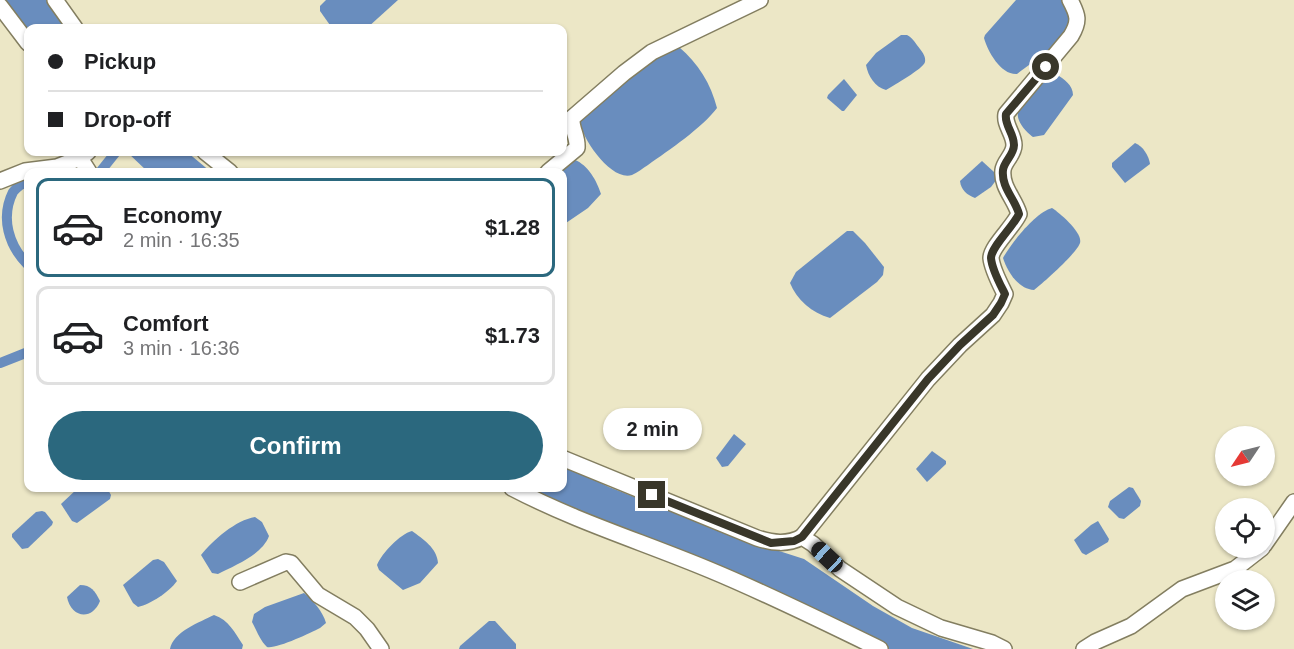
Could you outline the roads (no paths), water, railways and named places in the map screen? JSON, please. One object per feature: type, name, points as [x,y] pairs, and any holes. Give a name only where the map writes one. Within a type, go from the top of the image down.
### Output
[{"type":"street","points":[[55,0],[72,24]]},
{"type":"street","points":[[553,168],[577,148],[578,139],[567,121],[624,73],[652,52],[760,0]]},
{"type":"street","points":[[567,460],[771,543],[794,541],[802,537],[928,379],[993,315],[1001,303],[1005,294],[991,260],[992,250],[1009,231],[1019,214],[1002,179],[1003,167],[1014,147],[1011,132],[1005,120],[1006,114],[1071,36],[1078,24],[1078,16],[1070,0]]},
{"type":"street","points":[[0,6],[24,38]]},
{"type":"street","points":[[217,156],[227,168]]},
{"type":"street","points":[[49,168],[85,162]]},
{"type":"street","points":[[0,181],[24,171]]},
{"type":"street","points":[[520,492],[603,530],[710,570],[880,649]]},
{"type":"street","points":[[1275,529],[1294,502]]},
{"type":"street","points":[[802,537],[840,569],[897,607],[941,628],[992,643],[1004,649]]},
{"type":"street","points":[[1084,649],[1131,626],[1182,589],[1235,569],[1248,558]]},
{"type":"street","points":[[240,582],[286,562],[291,563],[318,595],[355,617],[368,629],[381,649]]},
{"type":"water","points":[[5,0],[50,0],[66,24],[24,24]]},
{"type":"water","points":[[326,0],[398,0],[371,24],[329,24],[320,11],[320,6]]},
{"type":"water","points":[[1016,0],[1065,0],[1074,21],[1055,44],[1017,74],[1001,67],[992,56],[984,38]]},
{"type":"water","points":[[901,35],[907,35],[913,39],[923,54],[925,62],[914,73],[886,90],[873,80],[866,65],[876,53]]},
{"type":"water","points":[[679,47],[703,74],[717,108],[694,131],[638,172],[624,175],[616,172],[599,158],[586,138],[580,122],[583,117],[656,56]]},
{"type":"water","points":[[1056,74],[1070,85],[1073,95],[1044,135],[1033,137],[1020,123],[1018,112],[1023,102],[1034,90],[1046,79]]},
{"type":"water","points":[[844,79],[857,95],[842,111],[827,98]]},
{"type":"water","points":[[1135,143],[1141,146],[1150,164],[1125,183],[1112,167],[1112,163]]},
{"type":"water","points":[[131,156],[192,156],[206,168],[144,168]]},
{"type":"water","points":[[575,160],[580,162],[591,174],[601,194],[588,208],[567,222],[567,168],[563,168]]},
{"type":"water","points":[[982,161],[994,172],[997,179],[991,187],[975,198],[965,192],[960,181]]},
{"type":"water","points":[[1052,208],[1075,229],[1080,243],[1066,261],[1045,281],[1034,290],[1028,289],[1018,283],[1003,258],[1032,222]]},
{"type":"water","points":[[847,231],[853,231],[865,243],[884,267],[883,275],[830,318],[806,305],[790,283],[796,272]]},
{"type":"water","points":[[734,434],[746,444],[728,466],[722,467],[716,458]]},
{"type":"water","points":[[932,451],[946,461],[946,464],[927,482],[916,469]]},
{"type":"water","points":[[567,466],[609,487],[742,539],[804,559],[873,606],[912,628],[973,649],[879,649],[535,492],[567,492]]},
{"type":"water","points":[[1129,487],[1133,488],[1141,501],[1140,506],[1124,519],[1119,518],[1108,507],[1110,501]]},
{"type":"water","points":[[74,492],[109,492],[111,495],[110,499],[77,523],[72,521],[61,504]]},
{"type":"water","points":[[42,511],[53,522],[52,525],[28,548],[22,549],[12,534],[36,512]]},
{"type":"water","points":[[255,517],[262,522],[269,536],[265,543],[240,563],[218,574],[212,573],[201,555],[225,532],[240,522]]},
{"type":"water","points":[[1098,521],[1109,539],[1108,542],[1086,555],[1082,553],[1074,540]]},
{"type":"water","points":[[412,531],[432,548],[438,563],[420,583],[403,590],[379,570],[377,565],[392,545]]},
{"type":"water","points":[[158,559],[164,562],[177,581],[159,597],[138,607],[133,603],[123,585],[153,560]]},
{"type":"water","points":[[80,585],[92,589],[100,601],[92,612],[87,614],[77,613],[69,604],[67,597]]},
{"type":"water","points":[[304,593],[317,606],[326,623],[294,640],[267,647],[252,622],[254,614],[265,607]]},
{"type":"water","points":[[214,615],[231,627],[243,645],[242,649],[170,649],[172,643],[182,633]]},
{"type":"water","points":[[489,621],[495,621],[516,644],[516,649],[459,649],[460,646]]},
{"type":"waterway","points":[[103,168],[113,156]]},
{"type":"waterway","points":[[24,183],[13,192],[7,212],[11,240],[24,260]]},
{"type":"waterway","points":[[0,363],[24,354]]}]
